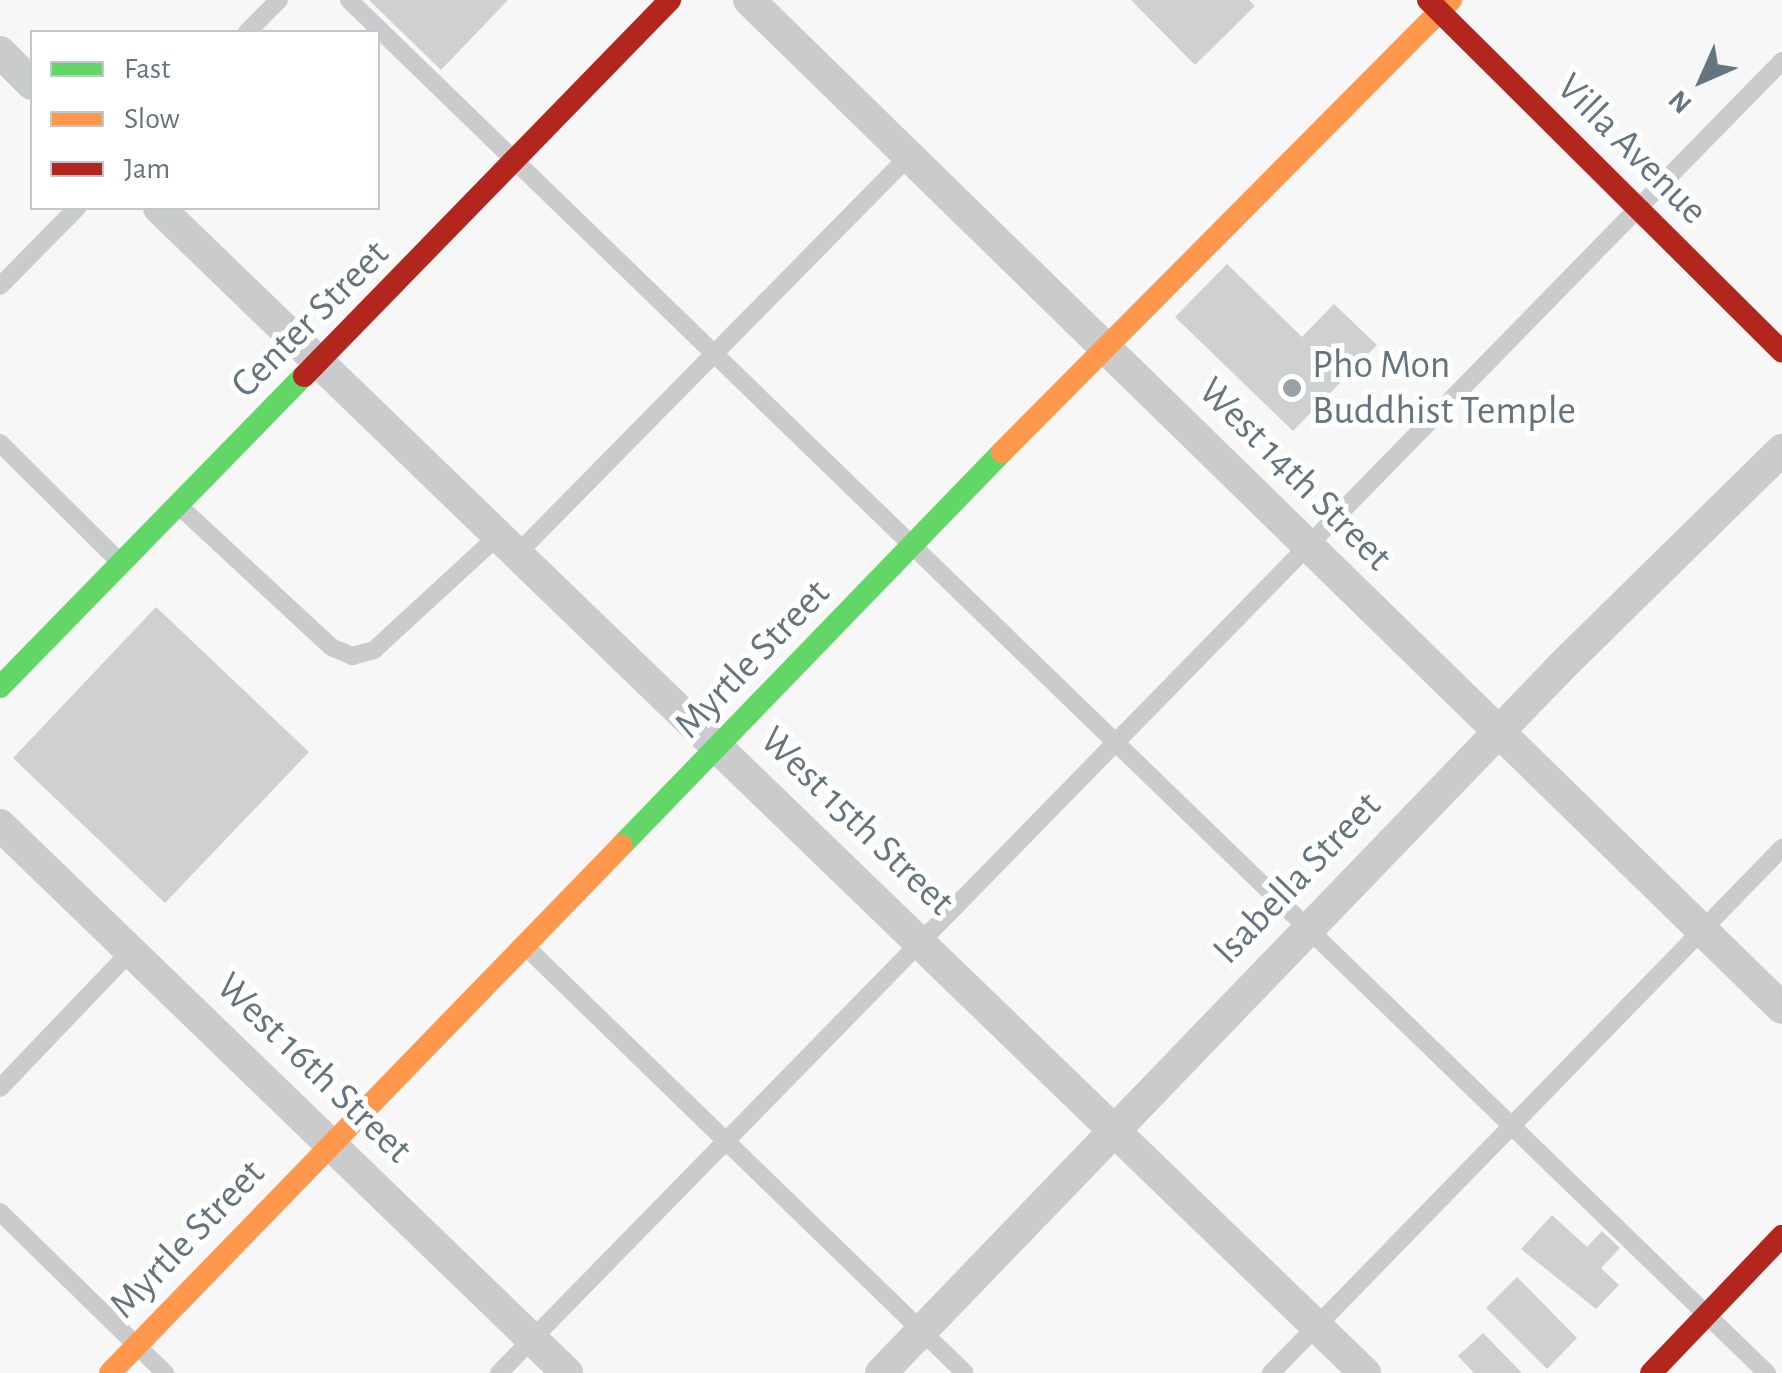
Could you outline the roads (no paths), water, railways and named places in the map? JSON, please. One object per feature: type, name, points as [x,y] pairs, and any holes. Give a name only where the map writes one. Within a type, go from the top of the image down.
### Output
[{"type":"street","name":"Center Street","points":[[0,687],[670,0]]},
{"type":"street","name":"West 14th Street","points":[[748,0],[1782,1008]]},
{"type":"street","name":"Villa Avenue","points":[[1440,4],[1782,352]]},
{"type":"street","name":"Myrtle Street","points":[[110,1373],[1440,4]]},
{"type":"street","points":[[0,52],[30,82]]},
{"type":"street","name":"West 15th Street","points":[[160,210],[921,940],[1365,1373]]},
{"type":"street","name":"Isabella Street","points":[[881,1373],[1498,732],[1782,450]]},
{"type":"street","name":"West 16th Street","points":[[0,825],[567,1373]]},
{"type":"street","points":[[1650,1373],[1782,1236]]},
{"type":"lane","points":[[249,30],[279,0]]},
{"type":"lane","points":[[349,0],[380,30]]},
{"type":"lane","points":[[380,30],[1111,744],[1510,1126],[1704,1318],[1766,1373]]},
{"type":"lane","points":[[499,1373],[1782,60]]},
{"type":"lane","points":[[179,506],[331,647],[352,656],[374,650],[509,544],[714,354],[909,156]]},
{"type":"lane","points":[[0,286],[74,210]]},
{"type":"lane","points":[[0,443],[122,564]]},
{"type":"lane","points":[[1271,1373],[1782,848]]},
{"type":"lane","points":[[525,946],[965,1373]]},
{"type":"lane","points":[[0,1088],[132,950]]},
{"type":"lane","points":[[0,1212],[165,1373]]},
{"type":"place","name":"Pho Mon Buddhist Temple","points":[[1292,388]]}]
